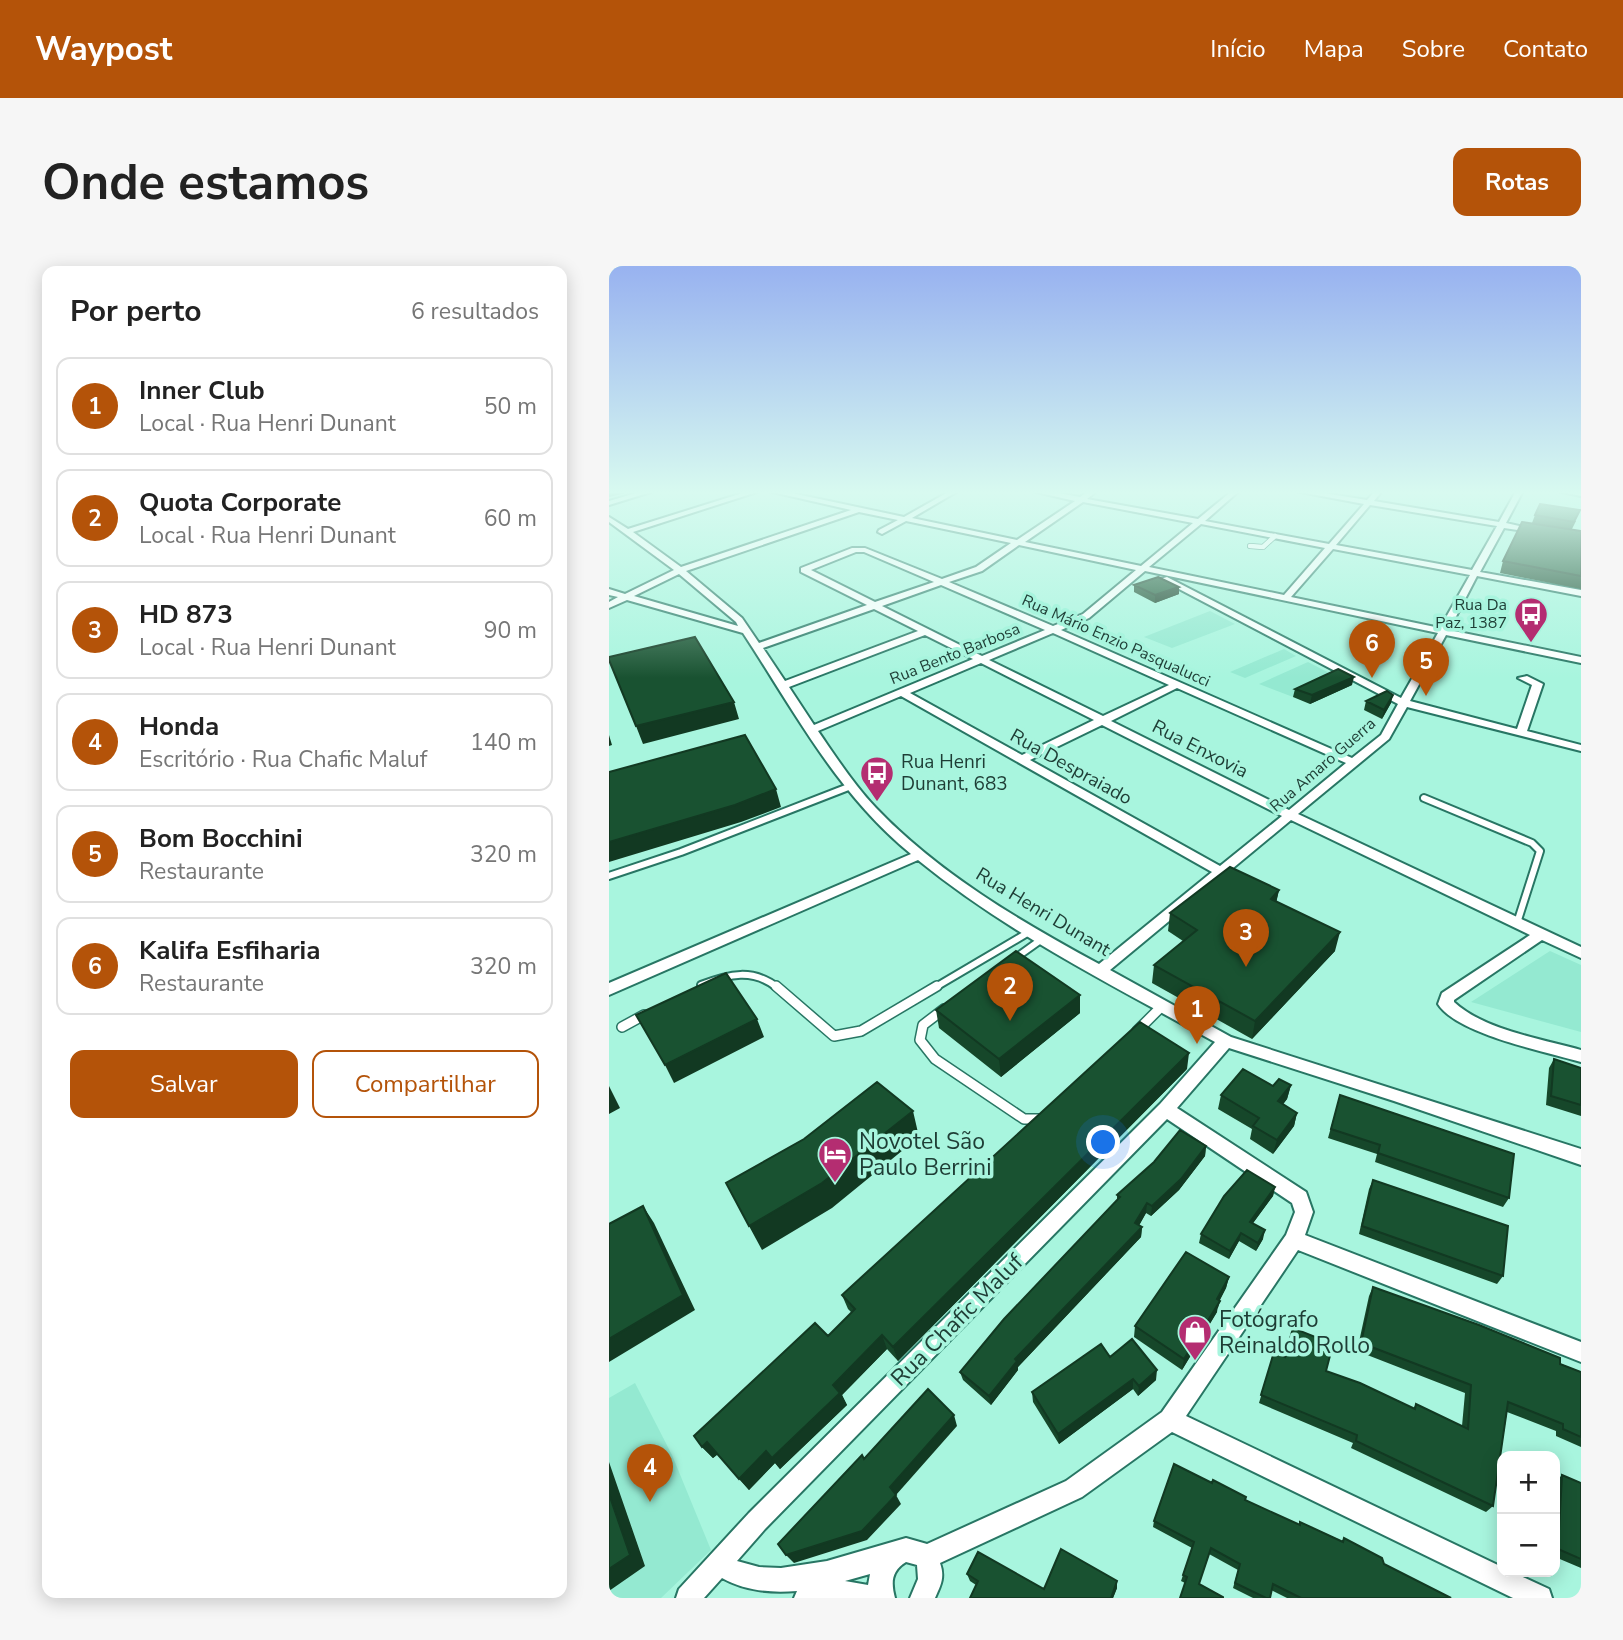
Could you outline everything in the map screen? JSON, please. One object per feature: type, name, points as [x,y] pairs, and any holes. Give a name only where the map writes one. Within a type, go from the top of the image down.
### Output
[{"type":"street","name":"Rua Henri Dunant","points":[[658,553],[715,597],[747,631],[811,730],[871,810],[919,855],[955,883],[1029,932],[1226,1041],[1581,1157]]},
{"type":"street","points":[[609,605],[680,570],[729,553]]},
{"type":"street","name":"Rua Mário Enzio Pasqualucci","points":[[805,572],[805,569],[847,553]]},
{"type":"street","name":"Rua Mário Enzio Pasqualucci","points":[[872,553],[1055,630],[1354,763]]},
{"type":"street","points":[[757,647],[979,569],[1001,553]]},
{"type":"street","points":[[1069,553],[1581,660]]},
{"type":"street","name":"Rua Bento Barbosa","points":[[811,730],[1086,616],[1163,553]]},
{"type":"street","points":[[1285,598],[1325,553]]},
{"type":"street","points":[[1369,553],[1581,593]]},
{"type":"street","name":"Rua Amaro Guerra","points":[[1100,971],[1385,737],[1486,553]]},
{"type":"street","points":[[1144,569],[1404,703],[1581,748]]},
{"type":"street","name":"Rua Enxovia","points":[[805,572],[1290,815],[1581,953]]},
{"type":"street","points":[[609,592],[747,631]]},
{"type":"street","points":[[782,686],[927,631]]},
{"type":"street","points":[[1521,733],[1538,684],[1523,678]]},
{"type":"street","points":[[1021,760],[1178,684]]},
{"type":"street","name":"Rua Despraiado","points":[[903,692],[1221,872]]},
{"type":"street","points":[[609,989],[919,855]]},
{"type":"street","points":[[1541,934],[1447,997],[1449,1008],[1478,1024],[1581,1056]]},
{"type":"street","name":"Rua Chafic Maluf","points":[[688,1598],[765,1514],[1166,1109],[1226,1041]]},
{"type":"street","points":[[719,1564],[741,1580],[768,1585],[802,1581],[909,1549],[926,1557],[1074,1489],[1170,1420],[1294,1241],[1304,1212],[1300,1198],[1166,1109]]},
{"type":"street","points":[[1294,1241],[1581,1352]]},
{"type":"street","points":[[1170,1420],[1540,1598]]},
{"type":"street","points":[[883,1598],[880,1591],[881,1572],[892,1555]]},
{"type":"street","points":[[922,1598],[930,1581],[926,1557]]},
{"type":"street","points":[[806,1598],[845,1593],[873,1598]]},
{"type":"lane","points":[[609,876],[681,852],[851,786]]},
{"type":"lane","points":[[1424,798],[1532,844],[1540,851],[1517,923]]},
{"type":"lane","points":[[689,991],[723,974],[754,972],[772,982],[815,1023],[834,1036],[861,1031],[1029,932]]},
{"type":"lane","points":[[1008,963],[1042,939]]},
{"type":"lane","points":[[951,1003],[923,1025],[920,1040],[935,1059],[1024,1119],[1037,1120],[1049,1115]]},
{"type":"lane","points":[[1125,1042],[1162,1006]]},
{"type":"lane","points":[[622,1027],[656,1009]]},
{"type":"shaded area","points":[[1210,611],[1235,624],[1172,648],[1144,637]]},
{"type":"shaded area","points":[[1284,649],[1296,656],[1245,678],[1230,672]]},
{"type":"shaded area","points":[[1308,662],[1337,677],[1293,697],[1259,684]]},
{"type":"shaded area","points":[[1550,951],[1581,965],[1581,1032],[1471,1002]]},
{"type":"shaded area","points":[[635,1383],[672,1455],[711,1550],[661,1598],[609,1598],[609,1398]]},
{"type":"building","points":[[1507,553],[1581,553],[1581,576],[1503,561]]},
{"type":"building","points":[[1158,577],[1179,587],[1155,595],[1134,585]]},
{"type":"building","points":[[695,637],[734,702],[636,726],[609,657]]},
{"type":"building","points":[[1338,669],[1354,677],[1312,695],[1295,689]]},
{"type":"building","points":[[1387,691],[1393,695],[1384,710],[1366,701]]},
{"type":"building","points":[[745,735],[776,789],[735,805],[609,842],[609,772]]},
{"type":"building","points":[[1230,867],[1279,890],[1271,899],[1340,932],[1255,1021],[1154,965],[1197,930],[1170,913]]},
{"type":"building","points":[[1016,951],[1080,995],[999,1059],[936,1010]]},
{"type":"building","points":[[726,973],[757,1019],[665,1065],[636,1015]]},
{"type":"building","points":[[1140,1022],[1189,1053],[893,1347],[882,1335],[833,1385],[840,1393],[772,1458],[766,1451],[739,1479],[707,1442],[702,1447],[694,1436],[815,1323],[828,1336],[855,1309],[842,1295]]},
{"type":"building","points":[[1554,1059],[1581,1068],[1581,1105],[1551,1096]]},
{"type":"building","points":[[1243,1069],[1273,1086],[1279,1079],[1291,1085],[1278,1101],[1297,1113],[1277,1140],[1253,1126],[1259,1118],[1221,1095]]},
{"type":"building","points":[[877,1082],[913,1111],[822,1183],[749,1226],[726,1183],[804,1139]]},
{"type":"building","points":[[1340,1095],[1514,1154],[1509,1198],[1378,1153],[1380,1145],[1331,1129]]},
{"type":"building","points":[[1180,1130],[1206,1146],[1181,1179],[1152,1206],[1147,1203],[1135,1223],[1142,1227],[1015,1359],[1017,1361],[989,1396],[960,1372],[1004,1319],[1120,1197],[1117,1195],[1154,1162]]},
{"type":"building","points":[[1247,1170],[1275,1187],[1250,1222],[1265,1230],[1258,1243],[1241,1233],[1230,1251],[1201,1234],[1224,1196]]},
{"type":"building","points":[[1373,1180],[1508,1226],[1503,1276],[1362,1226]]},
{"type":"building","points":[[643,1206],[683,1295],[609,1339],[609,1224]]},
{"type":"building","points":[[1186,1252],[1229,1277],[1217,1299],[1220,1301],[1184,1359],[1135,1326]]},
{"type":"building","points":[[1373,1287],[1560,1358],[1560,1364],[1581,1372],[1581,1437],[1563,1429],[1563,1424],[1508,1402],[1501,1451],[1497,1451],[1493,1506],[1356,1441],[1357,1435],[1261,1395],[1274,1352],[1285,1357],[1293,1328],[1333,1344],[1326,1371],[1360,1383],[1415,1409],[1416,1404],[1468,1429],[1471,1385],[1361,1343]]},
{"type":"building","points":[[1132,1339],[1157,1370],[1139,1386],[1133,1379],[1058,1434],[1032,1392],[1101,1344],[1110,1357]]},
{"type":"building","points":[[928,1389],[954,1415],[890,1487],[896,1495],[862,1531],[786,1555],[778,1544],[862,1455],[864,1459]]},
{"type":"building","points":[[1174,1464],[1212,1483],[1213,1480],[1246,1497],[1245,1500],[1300,1525],[1300,1522],[1343,1542],[1344,1538],[1382,1558],[1384,1564],[1451,1598],[1301,1598],[1273,1584],[1270,1598],[1266,1598],[1235,1583],[1240,1564],[1211,1548],[1199,1584],[1223,1598],[1180,1598],[1187,1577],[1183,1575],[1194,1542],[1154,1521]]},
{"type":"building","points":[[1562,1475],[1581,1483],[1581,1559],[1560,1550]]},
{"type":"building","points":[[609,1494],[630,1555],[609,1569]]},
{"type":"building","points":[[1061,1549],[1117,1581],[1111,1598],[970,1598],[978,1581],[967,1574],[978,1552],[1044,1589]]},
{"type":"place","name":"Rua Da Paz, 1387","points":[[1531,644]]},
{"type":"place","name":"Kalifa Esfiharia","points":[[1372,678]]},
{"type":"place","name":"Bom Bocchini","points":[[1426,696]]},
{"type":"place","name":"Rua Henri Dunant, 683","points":[[877,803]]},
{"type":"place","name":"HD 873","points":[[1246,967]]},
{"type":"place","name":"Quota Corporate","points":[[1010,1021]]},
{"type":"place","name":"Inner Club","points":[[1197,1044]]},
{"type":"place","name":"Novotel São Paulo Berrini","points":[[835,1184]]},
{"type":"place","name":"Fotógrafo Reinaldo Rollo","points":[[1195,1362]]},
{"type":"place","name":"Honda","points":[[650,1502]]}]
